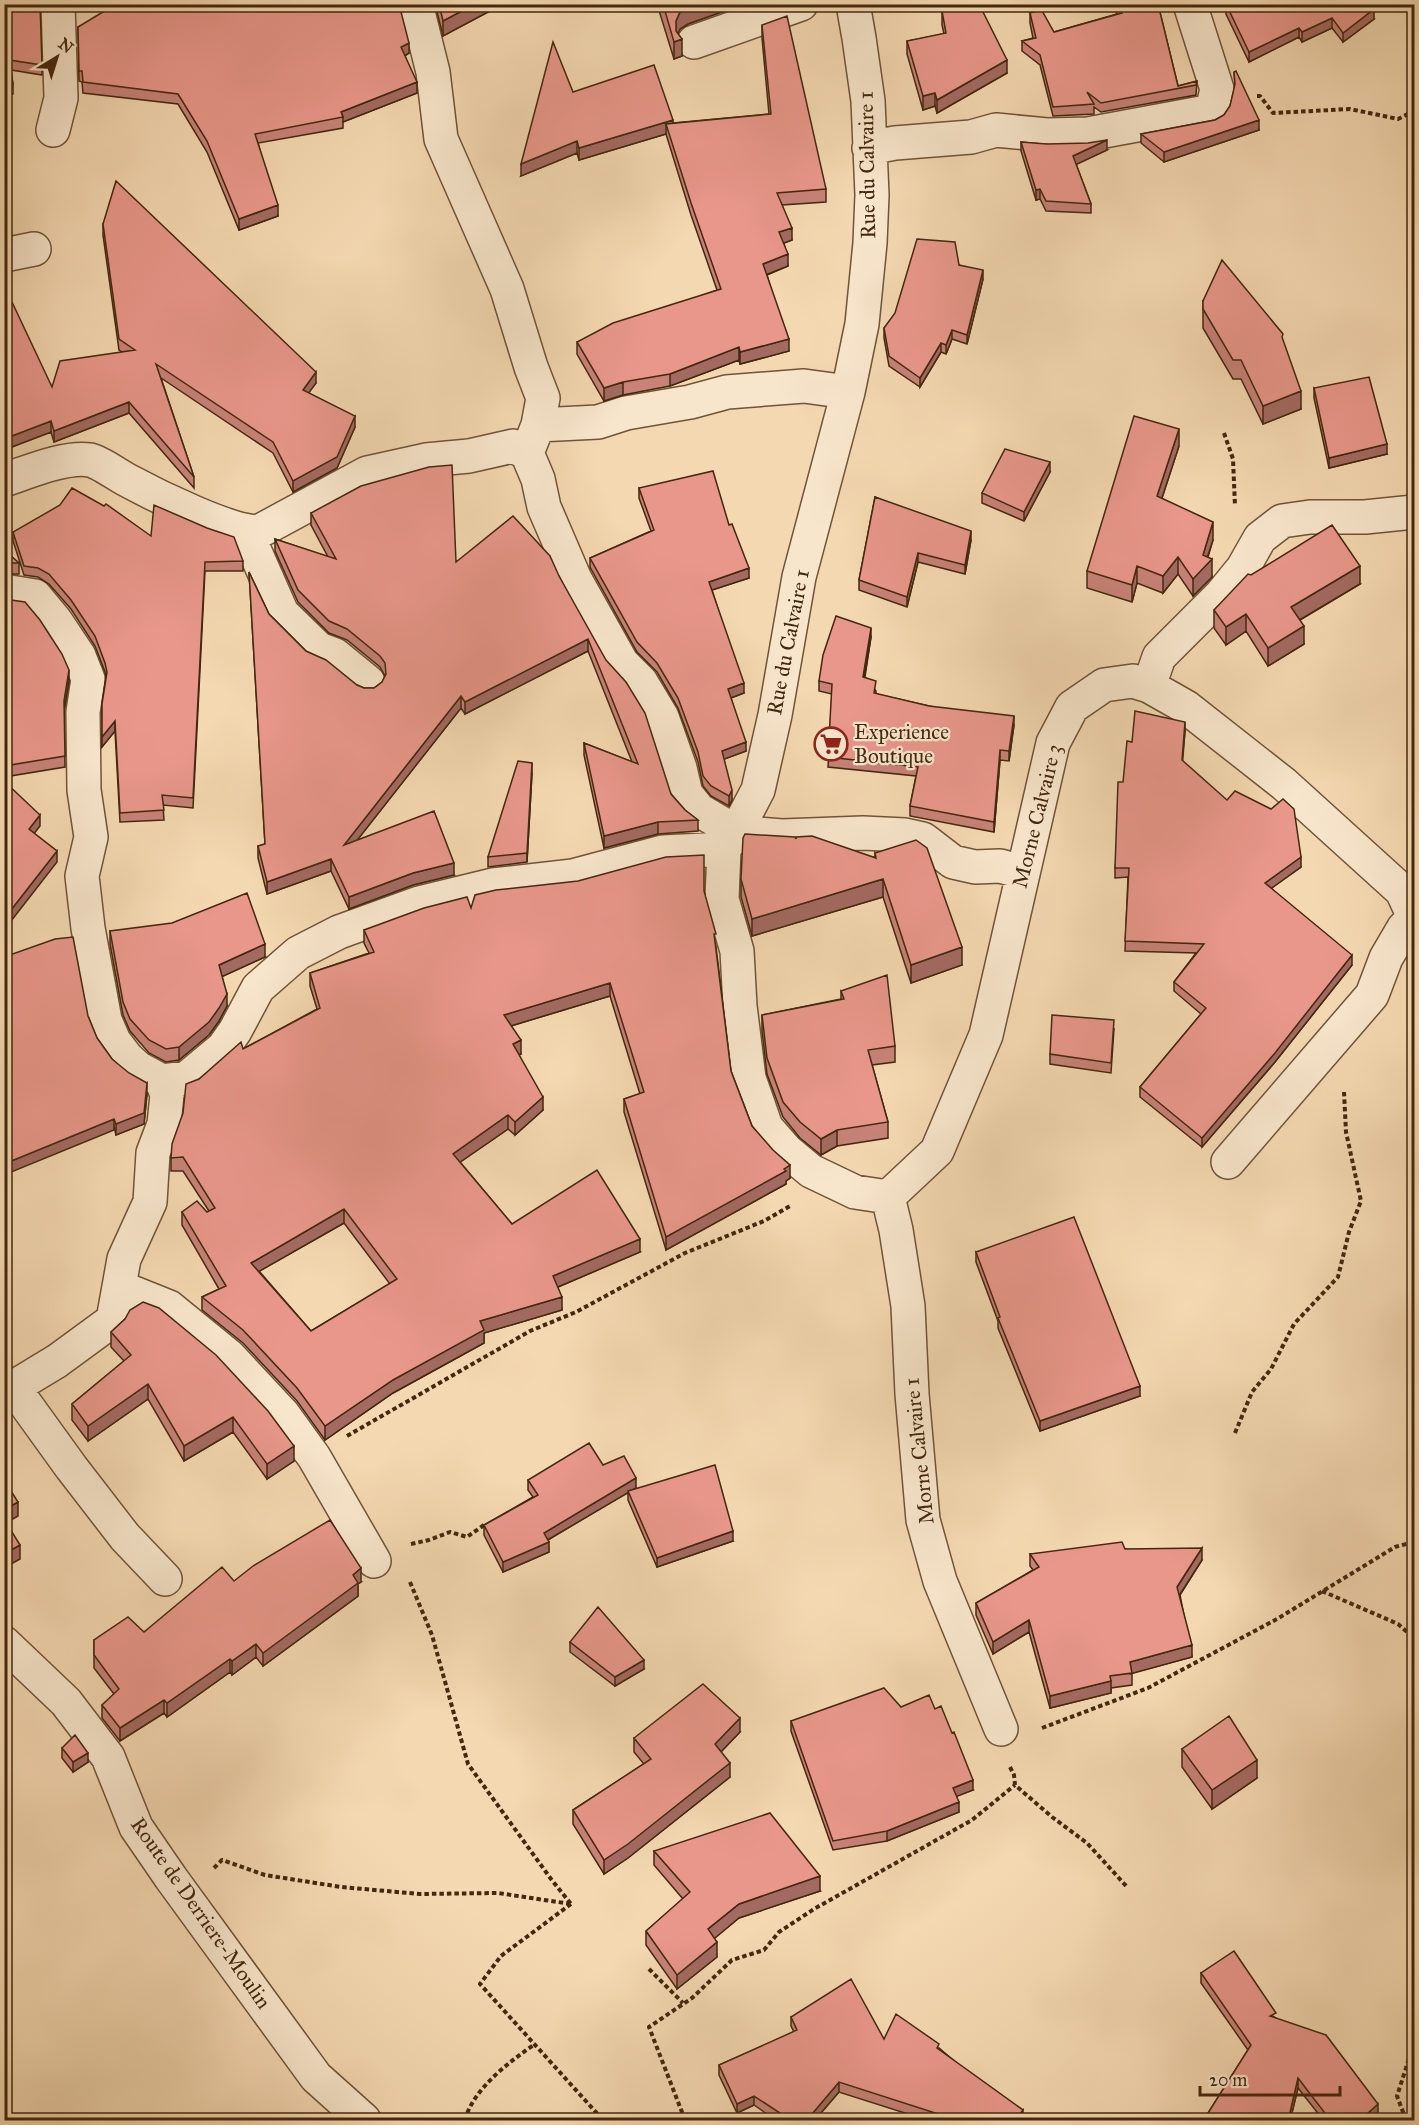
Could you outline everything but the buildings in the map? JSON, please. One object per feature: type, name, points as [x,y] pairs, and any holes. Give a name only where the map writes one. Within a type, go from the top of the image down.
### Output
[{"type":"street","points":[[53,130],[61,98],[58,4]]},
{"type":"street","points":[[416,4],[434,72],[441,139],[507,289],[543,398],[533,439],[544,507],[575,579],[622,663],[641,682],[662,717],[680,768],[686,794],[730,840]]},
{"type":"street","points":[[694,42],[801,4]]},
{"type":"street","name":"Rue du Calvaire 1","points":[[853,4],[868,101],[872,195],[862,324],[848,392],[799,577],[775,715],[758,789],[730,840],[722,899],[737,951],[740,1006],[749,1078],[766,1127],[787,1151],[811,1171],[855,1192],[888,1197]]},
{"type":"street","points":[[869,148],[896,143],[971,137],[996,130],[1047,135],[1088,134],[1212,111],[1217,89],[1190,4]]},
{"type":"street","points":[[4,480],[60,462],[91,460],[158,497],[252,532],[260,531],[367,473],[426,460],[469,456],[513,446],[626,413],[690,402],[727,392],[804,386],[848,392]]},
{"type":"street","points":[[1149,686],[1159,657],[1221,595],[1244,568],[1260,538],[1282,521],[1310,517],[1365,517],[1414,512]]},
{"type":"street","points":[[252,532],[253,547],[282,613],[319,649],[335,655],[368,682]]},
{"type":"street","points":[[4,591],[35,596],[55,620],[79,656],[88,679],[83,712],[84,790],[91,837],[82,876],[88,928],[105,1020],[114,1041],[138,1068],[162,1081],[186,1078],[223,1048],[236,1031],[258,988],[298,953],[339,932],[419,903],[493,885],[573,876],[663,852],[730,840],[863,833],[905,835],[923,839],[953,862],[975,867],[1000,866],[1023,872]]},
{"type":"street","name":"Morne Calvaire 3","points":[[888,1197],[937,1151],[986,1035],[1053,743],[1072,707],[1104,685],[1133,681],[1149,686],[1186,707],[1284,784],[1411,902]]},
{"type":"street","points":[[1228,1162],[1372,995],[1386,958],[1403,928],[1411,902]]},
{"type":"street","points":[[162,1081],[167,1095],[164,1124],[153,1153],[150,1202],[124,1259],[112,1320],[57,1361],[9,1390],[124,1537],[165,1579]]},
{"type":"street","name":"Morne Calvaire 1","points":[[888,1197],[896,1230],[908,1306],[912,1394],[923,1520],[940,1581],[1001,1729]]},
{"type":"street","points":[[119,1287],[169,1307],[229,1356],[283,1414],[314,1457],[367,1548]]},
{"type":"street","name":"Route de Derriere-Moulin","points":[[4,1644],[66,1702],[108,1756],[136,1827],[180,1891],[316,2077],[364,2121]]},
{"type":"path","points":[[1214,99],[1260,96],[1273,113],[1350,109],[1398,119],[1414,111]]},
{"type":"path","points":[[1224,433],[1233,459],[1235,524],[1243,540],[1255,547]]},
{"type":"path","points":[[1235,1433],[1252,1392],[1272,1369],[1294,1324],[1338,1277],[1349,1232],[1361,1201],[1346,1132],[1343,1085],[1337,1074],[1317,1058]]},
{"type":"path","points":[[314,1457],[530,1331],[576,1312],[685,1253],[764,1221],[806,1193],[819,1174]]},
{"type":"path","points":[[484,1525],[467,1537],[450,1532],[429,1540],[388,1550],[371,1535],[367,1548],[408,1578],[432,1635],[468,1764],[571,1904]]},
{"type":"path","points":[[1039,1730],[1148,1688],[1277,1619],[1395,1548],[1414,1542]]},
{"type":"path","points":[[1321,1591],[1398,1623],[1414,1638]]},
{"type":"path","points":[[1008,1762],[1014,1775],[1015,1785],[1087,1843],[1128,1888]]},
{"type":"path","points":[[685,2121],[649,2027],[692,1998],[732,1960],[764,1950],[779,1932],[814,1909],[972,1820],[1015,1785]]},
{"type":"path","points":[[180,1891],[208,1874],[222,1860],[265,1875],[341,1887],[420,1894],[498,1893],[571,1904]]},
{"type":"path","points":[[571,1904],[501,1956],[480,1983],[603,2121]]},
{"type":"path","points":[[649,1969],[683,2003]]},
{"type":"path","points":[[1406,2121],[1397,2096],[1414,2043]]},
{"type":"path","points":[[465,2121],[468,2107],[505,2066],[535,2044]]},
{"type":"place","name":"Experience Boutique","points":[[831,744]]}]
